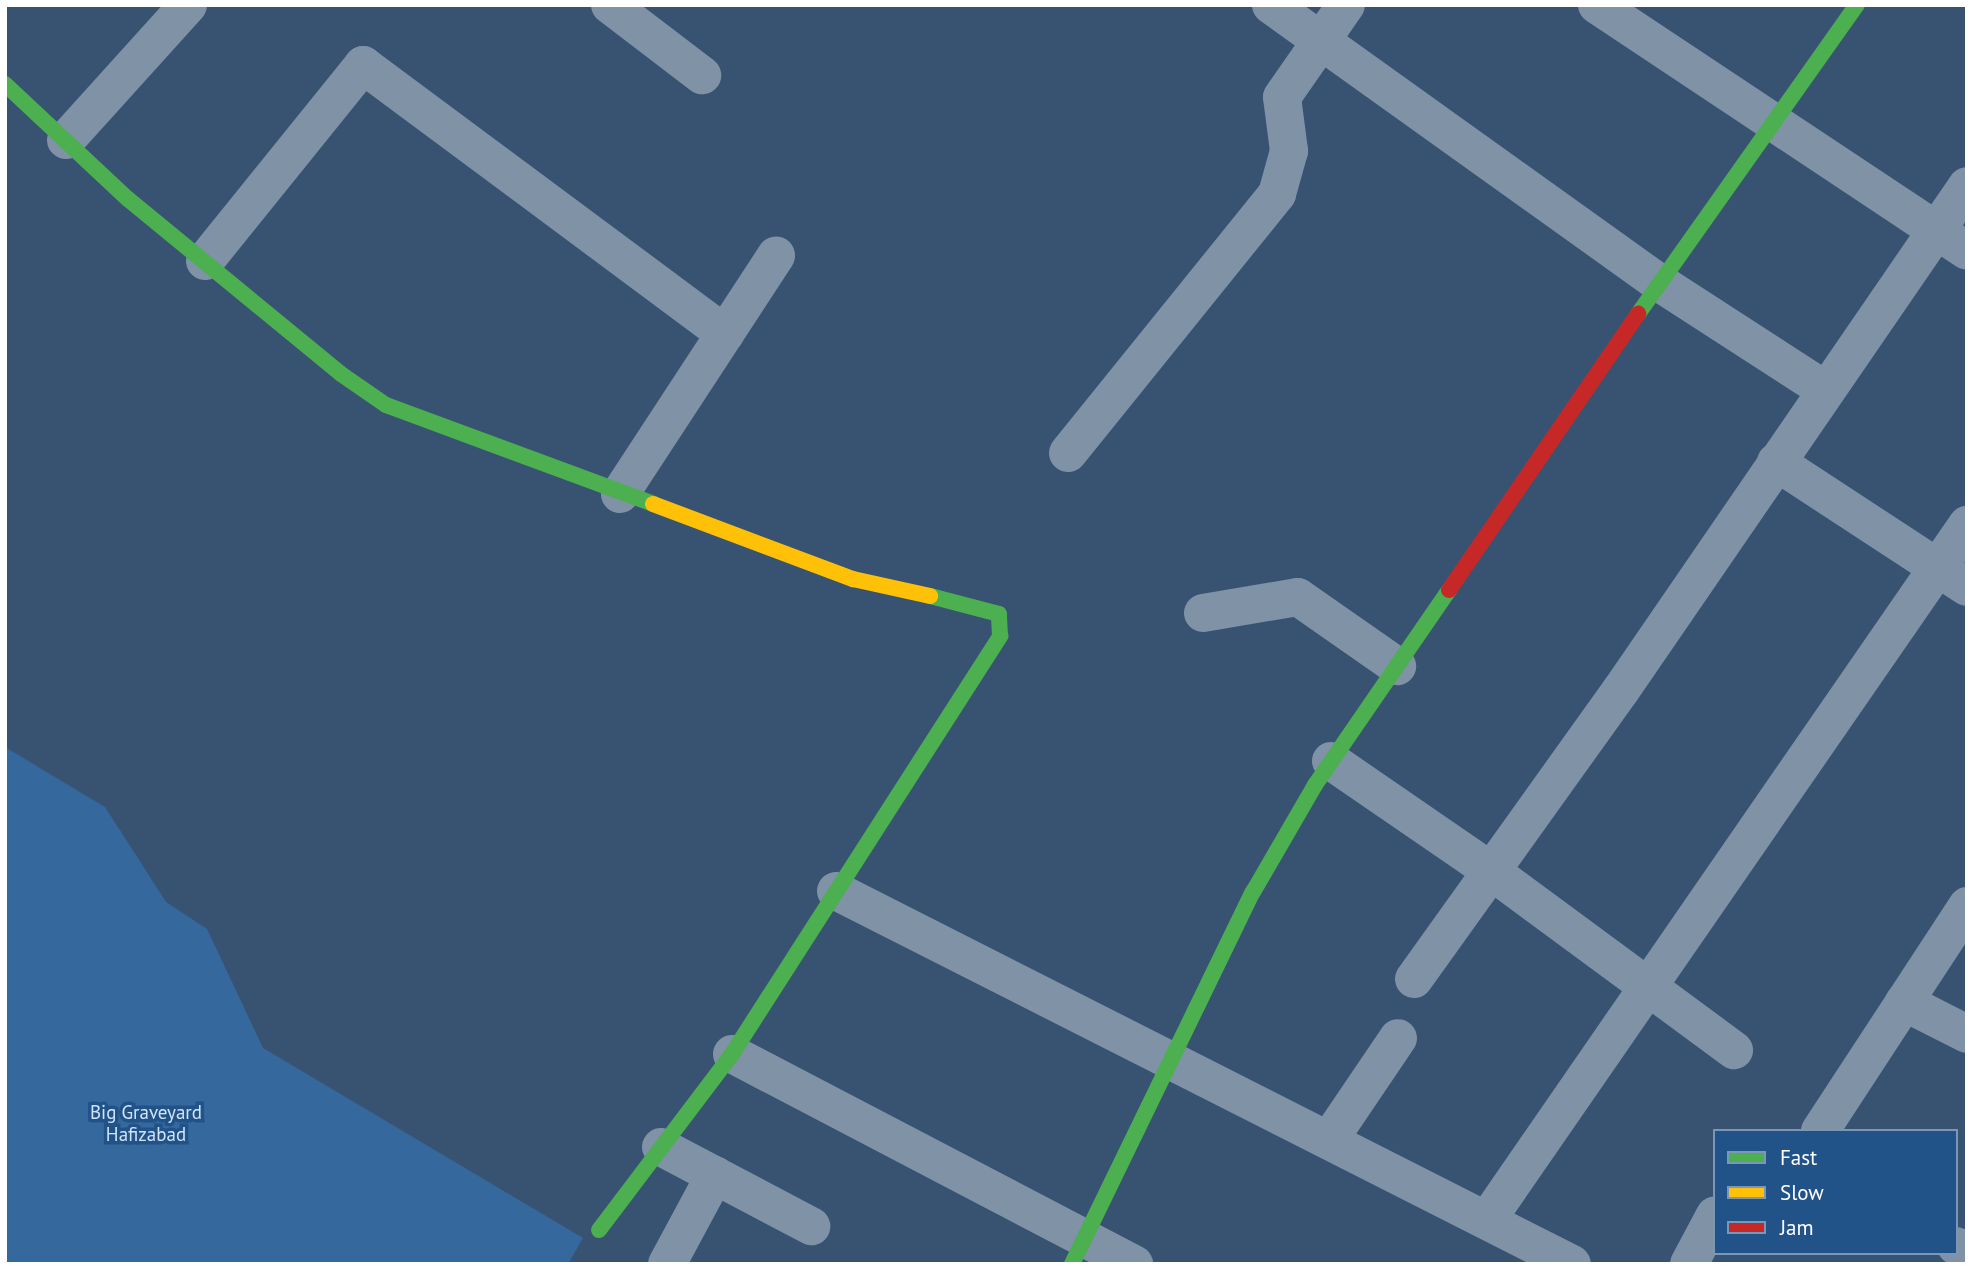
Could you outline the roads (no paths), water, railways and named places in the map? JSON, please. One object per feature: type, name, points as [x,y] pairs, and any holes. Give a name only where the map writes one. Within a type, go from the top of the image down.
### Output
[{"type":"street","points":[[66,140],[188,5]]},
{"type":"street","points":[[610,5],[702,75]]},
{"type":"street","points":[[1271,5],[1660,283],[1824,389]]},
{"type":"street","points":[[1068,453],[1277,194],[1289,151],[1282,97],[1346,5]]},
{"type":"street","points":[[1079,1251],[1253,892],[1331,761],[1660,283],[1777,122],[1857,5]]},
{"type":"street","points":[[1602,7],[1967,251]]},
{"type":"street","points":[[205,261],[363,65],[725,334]]},
{"type":"street","points":[[5,84],[128,199],[341,374],[386,405],[853,579],[978,606],[999,614],[1000,636],[732,1054],[599,1230]]},
{"type":"street","points":[[1414,979],[1967,186]]},
{"type":"street","points":[[620,494],[776,256]]},
{"type":"street","points":[[1776,462],[1952,577]]},
{"type":"street","points":[[1488,1220],[1649,986],[1952,577],[1967,525]]},
{"type":"street","points":[[1203,613],[1298,597],[1397,666]]},
{"type":"street","points":[[1331,761],[1491,871],[1734,1049]]},
{"type":"street","points":[[836,891],[1572,1264]]},
{"type":"street","points":[[1820,1129],[1967,906]]},
{"type":"street","points":[[1903,1002],[1967,1034]]},
{"type":"street","points":[[1329,1140],[1398,1038]]},
{"type":"street","points":[[732,1054],[1079,1251],[1133,1264]]},
{"type":"street","points":[[661,1147],[811,1226]]},
{"type":"street","points":[[667,1264],[715,1175]]},
{"type":"street","points":[[1689,1264],[1713,1219]]},
{"type":"park label","name":"Big Graveyard Hafizabad","points":[[146,1124]]}]
